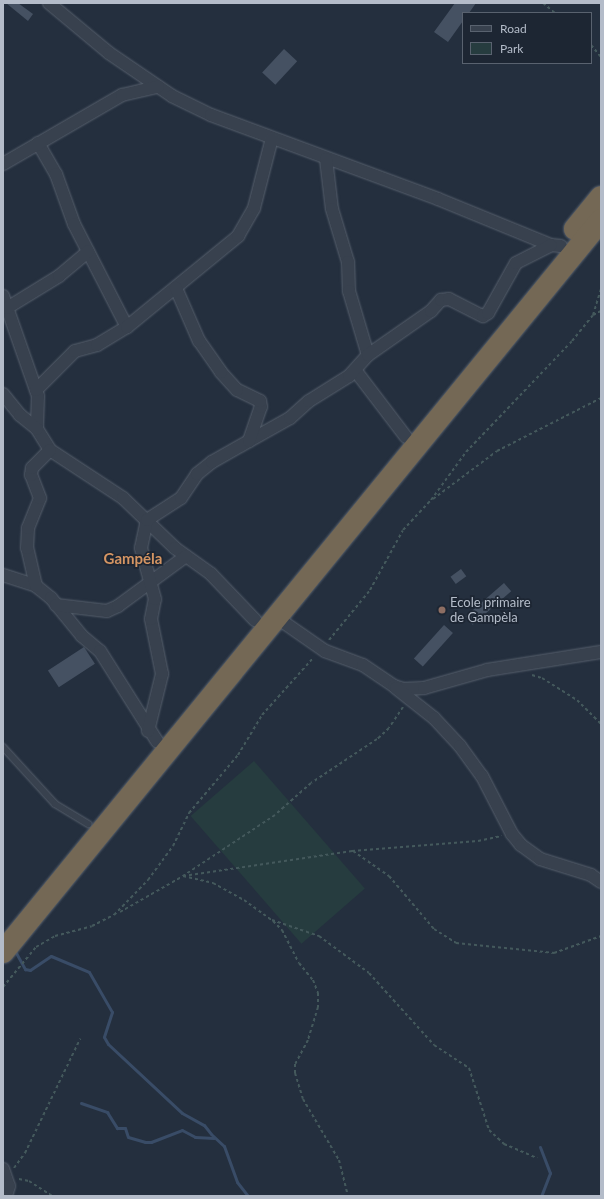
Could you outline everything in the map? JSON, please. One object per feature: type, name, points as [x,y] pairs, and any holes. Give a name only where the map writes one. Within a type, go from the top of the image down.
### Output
[{"type":"highway","points":[[4,928],[88,824],[153,736],[255,620],[406,437],[556,246],[601,197]]},
{"type":"highway","points":[[3,952],[601,220]]},
{"type":"street","points":[[49,3],[109,53],[158,87],[211,115],[438,199],[556,246]]},
{"type":"street","points":[[3,164],[122,95],[158,87]]},
{"type":"street","points":[[36,390],[76,351],[97,345],[127,327],[238,236],[249,221],[272,138]]},
{"type":"street","points":[[38,144],[56,174],[74,224],[127,327]]},
{"type":"street","points":[[326,158],[332,209],[348,262],[349,291],[368,355]]},
{"type":"street","points":[[153,736],[162,674],[151,619],[155,599],[141,548],[147,520],[181,498],[197,474],[212,462],[290,418],[309,401],[349,376],[368,355],[431,311],[441,300],[449,299],[483,316],[488,314],[516,262],[556,246]]},
{"type":"street","points":[[7,308],[59,276],[88,252]]},
{"type":"street","points":[[176,288],[199,341],[221,372],[237,390],[260,401],[261,406],[249,441]]},
{"type":"street","points":[[3,296],[36,390],[37,429]]},
{"type":"street","points":[[354,370],[406,437]]},
{"type":"street","points":[[3,394],[20,415],[37,429],[50,450],[123,498],[186,556],[211,574],[255,620]]},
{"type":"street","points":[[36,586],[27,548],[28,528],[40,498],[31,475],[32,468],[50,450]]},
{"type":"street","points":[[56,605],[107,611],[118,606],[186,556]]},
{"type":"street","points":[[3,575],[36,586],[56,605],[82,636],[100,651],[153,736]]},
{"type":"street","points":[[276,617],[321,648],[363,665],[394,686],[434,718],[460,746],[482,776],[512,834],[540,859],[591,875],[601,882]]},
{"type":"street","points":[[394,686],[404,689],[424,688],[508,667],[601,652]]},
{"type":"street","points":[[5,1173],[6,1196]]},
{"type":"lane","points":[[3,747],[55,804],[88,824]]},
{"type":"path","points":[[543,3],[554,12]]},
{"type":"path","points":[[592,47],[601,56]]},
{"type":"path","points":[[114,915],[133,898],[173,846],[188,813],[238,755],[262,715],[370,590],[403,530],[431,500],[466,452],[572,341],[593,315],[601,288]]},
{"type":"path","points":[[593,315],[601,311]]},
{"type":"path","points":[[431,500],[496,451],[601,398]]},
{"type":"path","points":[[508,667],[542,678],[577,700],[601,724]]},
{"type":"path","points":[[3,987],[36,947],[55,936],[92,926],[114,915],[183,876],[275,815],[311,783],[377,739],[389,728],[409,698]]},
{"type":"path","points":[[183,876],[352,850],[478,842],[512,834]]},
{"type":"path","points":[[352,850],[389,876],[434,929],[456,943],[554,953],[601,936]]},
{"type":"path","points":[[183,876],[214,883],[244,900],[272,920],[282,930],[298,962],[313,980],[318,994],[318,1007],[308,1040],[295,1064],[294,1073],[303,1099],[339,1160],[348,1196]]},
{"type":"path","points":[[272,920],[320,936],[369,973],[434,1045],[469,1068],[489,1130],[504,1144],[537,1158]]},
{"type":"path","points":[[52,1196],[29,1181],[5,1173],[25,1153],[80,1039]]},
{"type":"green space","points":[[254,761],[365,889],[301,944],[191,816]]},
{"type":"building","points":[[6,3],[18,3],[33,14],[28,21]]},
{"type":"building","points":[[455,3],[476,3],[470,12],[462,12],[462,22],[448,42],[434,32]]},
{"type":"building","points":[[284,49],[297,61],[275,85],[262,72]]},
{"type":"building","points":[[461,569],[466,576],[456,584],[450,577]]},
{"type":"building","points":[[504,583],[511,591],[473,625],[466,616]]},
{"type":"building","points":[[444,625],[453,633],[423,666],[414,658]]},
{"type":"building","points":[[84,647],[95,664],[59,687],[48,670]]},
{"type":"waterway","points":[[15,951],[25,969],[30,970],[51,956],[89,972],[112,1012],[104,1037],[108,1044],[182,1113],[204,1125],[224,1146],[237,1182],[248,1196]]},
{"type":"waterway","points":[[81,1103],[107,1112],[117,1128],[125,1128],[128,1137],[145,1142],[151,1142],[182,1130],[195,1137],[214,1138]]},
{"type":"waterway","points":[[540,1147],[550,1173],[541,1196]]},
{"type":"place","name":"Ecole primaire de Gampèla","points":[[442,610]]},
{"type":"district","name":"Gampéla","points":[[133,559]]}]
